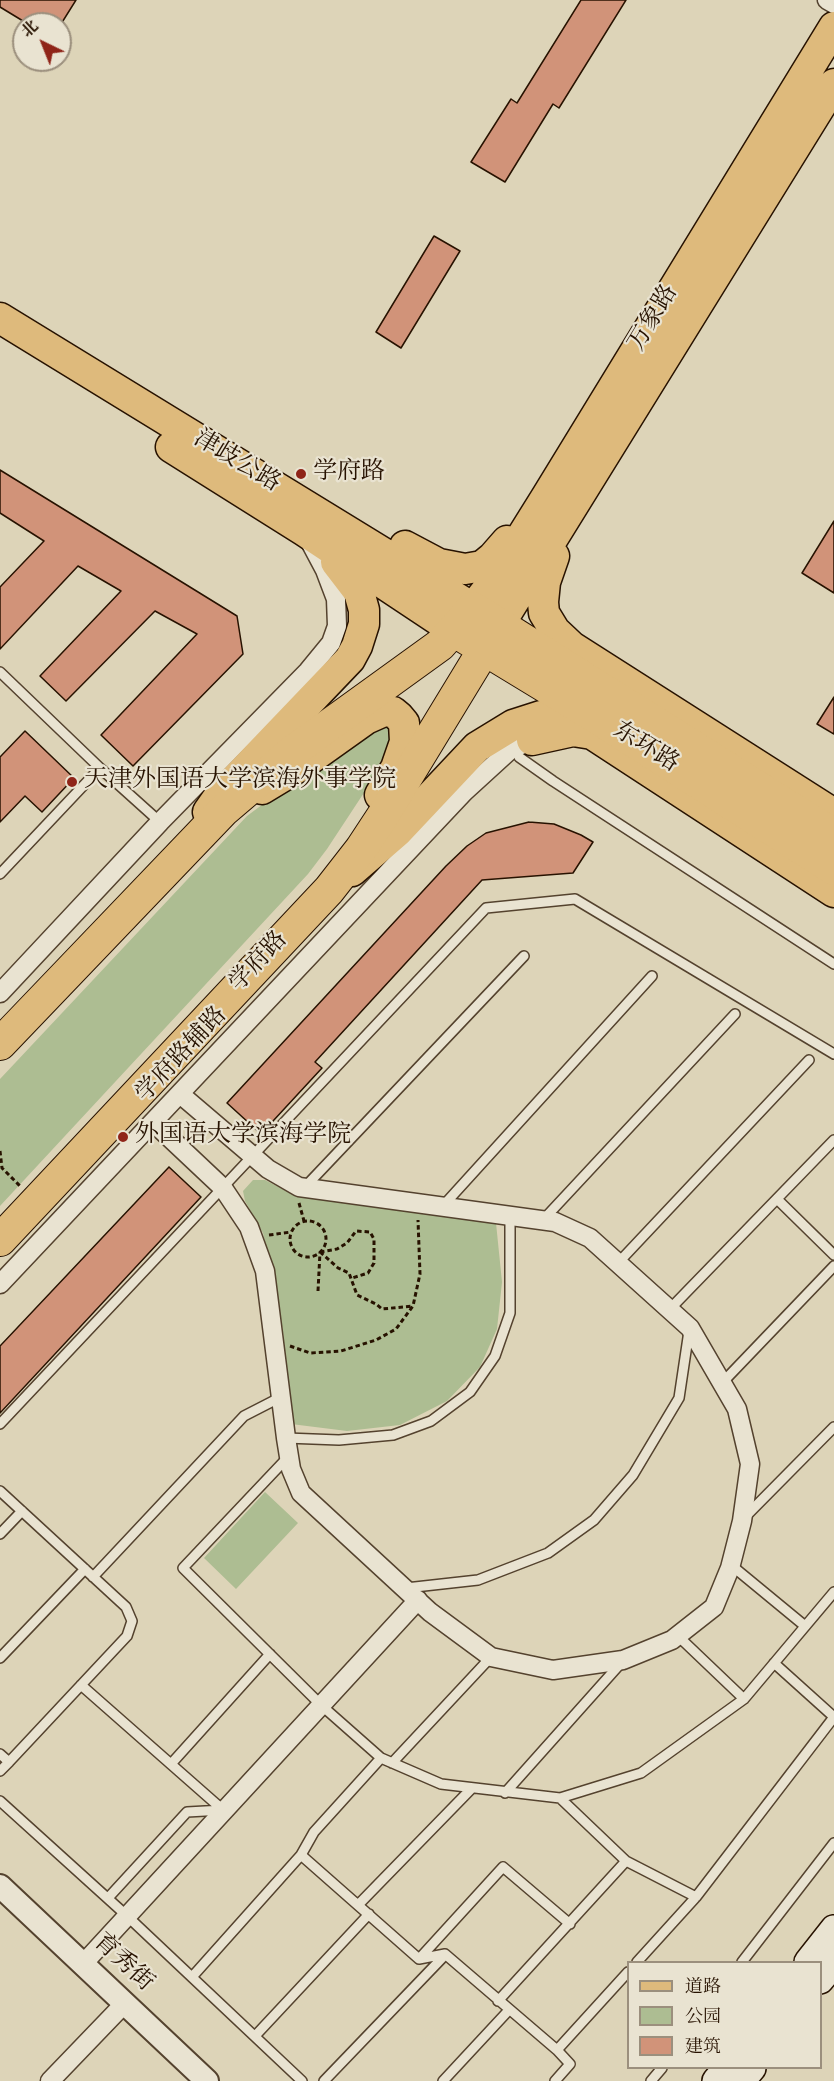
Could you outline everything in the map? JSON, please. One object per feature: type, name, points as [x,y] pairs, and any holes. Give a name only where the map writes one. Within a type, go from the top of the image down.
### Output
[{"type":"highway","name":"东环路","points":[[464,620],[834,835]]},
{"type":"highway","points":[[0,1044],[224,810],[275,766],[426,656],[464,620]]},
{"type":"highway","name":"东环路","points":[[491,637],[591,714],[834,869]]},
{"type":"highway","name":"学府路","points":[[0,1240],[329,890],[362,849],[491,637]]},
{"type":"main road","name":"万象路","points":[[491,637],[557,506],[834,27]]},
{"type":"main road","name":"万象路","points":[[464,620],[557,506],[834,84]]},
{"type":"main road","name":"津歧公路","points":[[0,318],[464,620]]},
{"type":"main road","name":"津歧公路","points":[[0,341],[309,521]]},
{"type":"main road","points":[[309,521],[366,526],[440,564],[465,569],[482,566],[493,557],[525,518],[557,506],[543,593],[544,613],[555,631],[572,647],[834,814]]},
{"type":"main road","points":[[176,858],[220,795],[350,659],[362,634],[364,610],[359,592],[309,521]]},
{"type":"main road","points":[[224,810],[300,766],[377,713],[393,712],[404,723],[405,742],[396,768],[329,890]]},
{"type":"main road","points":[[329,890],[397,832],[465,758],[493,735],[513,725],[541,716],[561,713],[591,714]]},
{"type":"main road","points":[[525,749],[573,731],[592,734],[834,892]]},
{"type":"main road","points":[[809,1961],[834,1929]]},
{"type":"main road","points":[[822,1978],[834,1963]]},
{"type":"main road","points":[[716,2081],[725,2069]]},
{"type":"main road","points":[[741,2081],[750,2069]]},
{"type":"street","points":[[827,0],[834,4]]},
{"type":"street","points":[[0,993],[331,643],[337,626],[336,599],[309,521]]},
{"type":"street","name":"学府路辅路","points":[[0,1284],[464,792],[510,750],[525,749]]},
{"type":"street","points":[[154,1123],[223,1188],[249,1227],[265,1270],[287,1447],[291,1469],[301,1493],[411,1594],[491,1657],[553,1670],[623,1660],[672,1640],[714,1606],[731,1564],[742,1521],[750,1464],[737,1410],[690,1328],[590,1238],[555,1222],[299,1187],[268,1169],[180,1094]]},
{"type":"street","points":[[82,1964],[321,1705],[411,1594]]},
{"type":"street","name":"育秀街","points":[[0,1886],[82,1964],[186,2081]]},
{"type":"street","name":"育秀街","points":[[0,1906],[207,2081]]},
{"type":"street","points":[[50,2081],[120,2008]]},
{"type":"lane","points":[[0,672],[160,822]]},
{"type":"lane","points":[[525,749],[553,781],[834,964]]},
{"type":"lane","points":[[0,874],[100,768]]},
{"type":"lane","points":[[0,1424],[486,908],[575,899],[834,1054]]},
{"type":"lane","points":[[305,1187],[524,956]]},
{"type":"lane","points":[[442,1207],[652,976]]},
{"type":"lane","points":[[543,1220],[735,1014]]},
{"type":"lane","points":[[618,1263],[809,1060]]},
{"type":"lane","points":[[669,1310],[834,1140]]},
{"type":"lane","points":[[778,1200],[834,1255]]},
{"type":"lane","points":[[510,1216],[510,1313],[495,1356],[470,1392],[431,1421],[393,1435],[287,1447],[183,1568],[321,1705],[381,1758],[441,1784],[560,1798],[641,1773],[744,1700],[834,1592]]},
{"type":"lane","points":[[722,1383],[834,1266]]},
{"type":"lane","points":[[411,1594],[478,1580],[548,1553],[594,1520],[633,1475],[679,1398],[690,1328]]},
{"type":"lane","points":[[93,1577],[244,1416],[281,1397]]},
{"type":"lane","points":[[742,1521],[834,1427]]},
{"type":"lane","points":[[0,1491],[126,1607],[132,1621],[127,1636],[0,1772]]},
{"type":"lane","points":[[0,1534],[22,1511]]},
{"type":"lane","points":[[731,1564],[806,1626]]},
{"type":"lane","points":[[0,1658],[85,1569]]},
{"type":"lane","points":[[678,1636],[744,1700]]},
{"type":"lane","points":[[171,1764],[270,1654]]},
{"type":"lane","points":[[392,1762],[491,1657]]},
{"type":"lane","points":[[505,1793],[623,1660]]},
{"type":"lane","points":[[638,1961],[696,1897],[833,1714],[774,1663]]},
{"type":"lane","points":[[81,1685],[224,1810]]},
{"type":"lane","points":[[0,1754],[9,1762]]},
{"type":"lane","points":[[192,1977],[301,1855],[314,1832],[381,1758]]},
{"type":"lane","points":[[358,1905],[472,1788]]},
{"type":"lane","points":[[560,1798],[626,1861],[696,1897]]},
{"type":"lane","points":[[0,1801],[108,1898],[302,2081]]},
{"type":"lane","points":[[108,1898],[187,1812],[224,1810]]},
{"type":"lane","points":[[743,1961],[834,1843]]},
{"type":"lane","points":[[301,1855],[419,1959]]},
{"type":"lane","points":[[498,2001],[626,1861]]},
{"type":"lane","points":[[419,1959],[503,1867],[570,1924]]},
{"type":"lane","points":[[255,2036],[369,1914]]},
{"type":"lane","points":[[419,1959],[445,1954]]},
{"type":"lane","points":[[445,1954],[557,2050],[570,2064],[555,2081]]},
{"type":"lane","points":[[324,2081],[445,1954]]},
{"type":"lane","points":[[557,2050],[627,1973]]},
{"type":"lane","points":[[443,2081],[509,2010]]},
{"type":"lane","points":[[651,2081],[660,2069]]},
{"type":"path","points":[[0,1151],[1,1169],[22,1187]]},
{"type":"path","points":[[274,1340],[310,1353],[341,1351],[376,1340],[396,1329],[413,1306],[420,1274],[417,1203]]},
{"type":"path","points":[[318,1291],[320,1252],[326,1242],[326,1236],[316,1223],[310,1221],[299,1223],[291,1232],[290,1244],[298,1254],[309,1257],[320,1252],[337,1249],[356,1231],[370,1232],[374,1239],[374,1263],[368,1273],[351,1278]]},
{"type":"path","points":[[253,1238],[291,1232]]},
{"type":"path","points":[[320,1252],[338,1268],[349,1273],[357,1296],[382,1309],[413,1306]]},
{"type":"green space","points":[[373,722],[391,722],[398,741],[308,874],[0,1206],[0,1079],[247,816]]},
{"type":"green space","points":[[253,1180],[265,1180],[292,1194],[496,1223],[502,1282],[497,1329],[480,1367],[447,1401],[400,1425],[347,1431],[291,1424],[283,1331],[272,1272],[263,1233],[245,1201],[243,1191]]},
{"type":"green space","points":[[265,1492],[298,1523],[236,1589],[204,1558]]},
{"type":"building","points":[[0,0],[76,0],[68,12],[12,12],[12,14],[0,7]]},
{"type":"building","points":[[581,0],[626,0],[559,108],[553,104],[505,182],[471,162],[511,99],[517,103]]},
{"type":"building","points":[[434,236],[460,251],[401,348],[376,332]]},
{"type":"building","points":[[0,470],[237,616],[243,654],[133,766],[101,735],[197,634],[155,611],[66,701],[40,676],[121,591],[78,566],[0,649],[0,587],[44,541],[0,513]]},
{"type":"building","points":[[834,521],[834,593],[802,573]]},
{"type":"building","points":[[834,697],[834,734],[817,724]]},
{"type":"building","points":[[25,731],[74,778],[42,812],[25,796],[0,822],[0,757]]},
{"type":"building","points":[[529,822],[554,824],[593,842],[573,873],[482,880],[315,1062],[322,1068],[261,1134],[227,1103],[467,846],[486,833]]},
{"type":"building","points":[[169,1167],[201,1197],[0,1413],[0,1346]]},
{"type":"place","name":"学府路","points":[[301,474]]},
{"type":"place","name":"天津外国语大学滨海外事学院","points":[[72,782]]},
{"type":"place","name":"外国语大学滨海学院","points":[[123,1137]]}]
